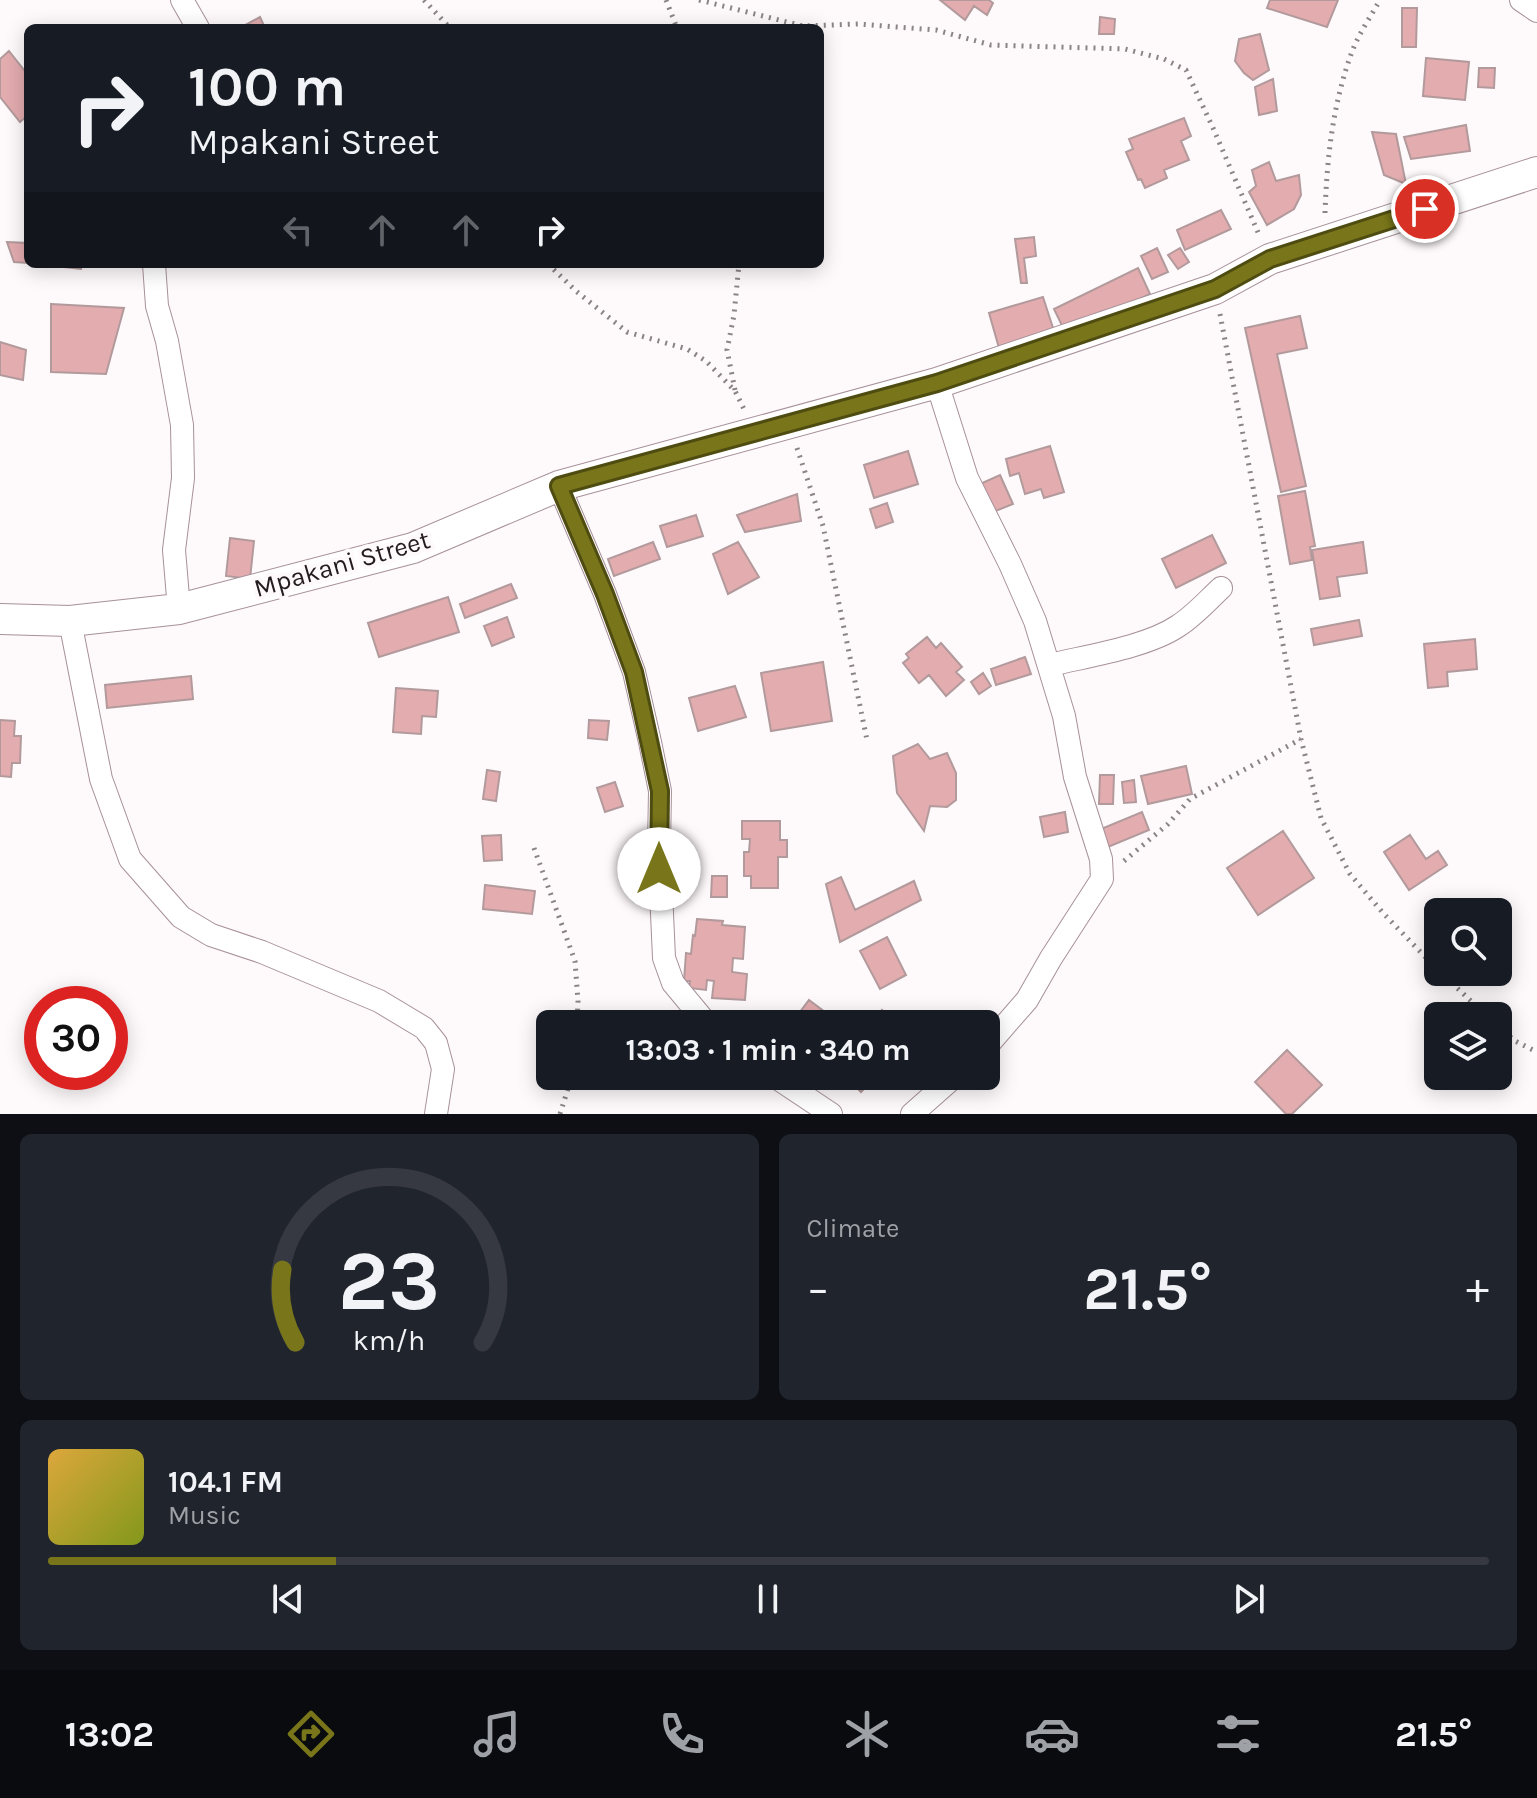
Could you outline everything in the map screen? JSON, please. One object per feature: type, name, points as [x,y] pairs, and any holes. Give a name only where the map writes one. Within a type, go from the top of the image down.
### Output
[{"type":"street","points":[[182,0],[196,24]]},
{"type":"street","points":[[1521,0],[1537,11]]},
{"type":"street","name":"Mpakani Street","points":[[0,619],[70,621],[179,609],[413,548],[559,486],[937,383],[1215,289],[1270,259],[1537,172]]},
{"type":"street","points":[[154,268],[157,306],[167,341],[182,425],[183,478],[174,550],[179,609]]},
{"type":"street","points":[[937,383],[967,478],[1035,621],[1064,716],[1075,777],[1101,859],[1102,879],[1027,1000],[1000,1031]]},
{"type":"street","points":[[559,486],[634,672],[660,791],[664,958],[673,983],[695,1010]]},
{"type":"street","points":[[1050,665],[1128,647],[1164,634],[1177,627],[1221,588]]},
{"type":"street","points":[[70,621],[101,779],[130,859],[181,917],[211,935],[262,952],[379,1001],[424,1028],[436,1043],[443,1069],[436,1114]]},
{"type":"street","points":[[795,1090],[831,1114]]},
{"type":"street","points":[[912,1114],[939,1090]]},
{"type":"path","points":[[424,0],[446,24]]},
{"type":"path","points":[[666,0],[675,24]]},
{"type":"path","points":[[699,0],[795,24]]},
{"type":"path","points":[[1324,241],[1327,160],[1336,100],[1354,46],[1380,0]]},
{"type":"path","points":[[824,25],[858,24],[936,30],[991,45],[1125,49],[1164,59],[1186,70],[1270,259]]},
{"type":"path","points":[[552,268],[627,332],[687,349],[706,361],[735,391],[757,433]]},
{"type":"path","points":[[735,391],[727,350],[739,268]]},
{"type":"path","points":[[1215,289],[1301,739],[1321,818],[1350,874],[1424,955]]},
{"type":"path","points":[[789,424],[823,526],[867,740]]},
{"type":"path","points":[[1102,879],[1168,824],[1190,799],[1301,739]]},
{"type":"path","points":[[534,848],[575,961],[578,1010]]},
{"type":"path","points":[[1455,986],[1472,1002]]},
{"type":"path","points":[[1512,1038],[1537,1052]]},
{"type":"path","points":[[560,1114],[568,1090]]},
{"type":"building","points":[[940,0],[989,0],[993,3],[987,15],[974,6],[965,20]]},
{"type":"building","points":[[1270,0],[1338,0],[1327,27],[1267,8]]},
{"type":"building","points":[[1402,8],[1417,8],[1416,47],[1402,47]]},
{"type":"building","points":[[260,17],[263,24],[247,24]]},
{"type":"building","points":[[1100,17],[1115,19],[1114,34],[1099,34]]},
{"type":"building","points":[[1260,34],[1269,70],[1253,80],[1235,61],[1239,39]]},
{"type":"building","points":[[9,51],[24,70],[24,118],[20,122],[0,97],[0,59]]},
{"type":"building","points":[[1426,58],[1469,62],[1465,100],[1423,96]]},
{"type":"building","points":[[1479,68],[1495,68],[1494,88],[1478,87]]},
{"type":"building","points":[[1273,79],[1277,111],[1259,115],[1255,87]]},
{"type":"building","points":[[1184,118],[1191,136],[1181,141],[1189,160],[1164,170],[1167,178],[1145,188],[1141,179],[1138,180],[1126,152],[1133,149],[1129,139]]},
{"type":"building","points":[[1466,125],[1470,151],[1411,159],[1404,137]]},
{"type":"building","points":[[1372,132],[1396,134],[1406,184],[1384,175]]},
{"type":"building","points":[[1269,162],[1276,181],[1299,175],[1301,195],[1294,209],[1267,225],[1249,192],[1256,186],[1252,170]]},
{"type":"building","points":[[1221,210],[1231,229],[1185,250],[1177,230]]},
{"type":"building","points":[[1034,237],[1036,256],[1024,258],[1027,283],[1021,283],[1015,239]]},
{"type":"building","points":[[7,242],[24,243],[24,263],[14,262]]},
{"type":"building","points":[[1157,248],[1168,272],[1152,279],[1141,256]]},
{"type":"building","points":[[1180,248],[1189,262],[1178,269],[1168,255]]},
{"type":"building","points":[[1138,268],[1150,294],[1066,334],[1054,309]]},
{"type":"building","points":[[1043,297],[1054,331],[999,348],[989,313]]},
{"type":"building","points":[[51,304],[124,308],[106,374],[51,372]]},
{"type":"building","points":[[1300,316],[1307,348],[1277,354],[1306,486],[1281,492],[1245,328]]},
{"type":"building","points":[[0,342],[26,350],[23,380],[0,375]]},
{"type":"building","points":[[1050,446],[1064,492],[1044,498],[1041,489],[1025,494],[1019,473],[1010,476],[1006,459]]},
{"type":"building","points":[[908,451],[918,484],[874,498],[864,465]]},
{"type":"building","points":[[1000,475],[1013,504],[993,512],[980,484]]},
{"type":"building","points":[[1305,491],[1315,546],[1310,547],[1312,560],[1290,564],[1278,496]]},
{"type":"building","points":[[797,494],[801,521],[745,532],[737,515]]},
{"type":"building","points":[[887,503],[893,522],[876,528],[870,509]]},
{"type":"building","points":[[696,515],[703,536],[667,547],[660,526]]},
{"type":"building","points":[[1212,535],[1226,563],[1176,588],[1162,559]]},
{"type":"building","points":[[230,538],[254,541],[250,579],[226,576]]},
{"type":"building","points":[[653,542],[660,559],[614,576],[608,559]]},
{"type":"building","points":[[738,542],[759,577],[728,594],[713,554]]},
{"type":"building","points":[[1363,542],[1367,573],[1337,577],[1340,596],[1320,599],[1312,550]]},
{"type":"building","points":[[511,584],[517,598],[465,618],[460,604]]},
{"type":"building","points":[[448,597],[459,632],[379,657],[368,623]]},
{"type":"building","points":[[507,617],[514,637],[492,646],[484,626]]},
{"type":"building","points":[[1359,620],[1362,636],[1314,645],[1311,629]]},
{"type":"building","points":[[927,637],[936,648],[941,643],[962,667],[956,672],[964,680],[946,696],[929,675],[919,683],[903,663],[909,658],[906,654]]},
{"type":"building","points":[[1475,639],[1477,669],[1447,672],[1448,686],[1428,688],[1424,644]]},
{"type":"building","points":[[1025,657],[1031,674],[996,685],[991,669]]},
{"type":"building","points":[[823,662],[832,721],[771,731],[761,673]]},
{"type":"building","points":[[983,673],[991,686],[979,694],[971,682]]},
{"type":"building","points":[[191,676],[193,699],[107,708],[105,685]]},
{"type":"building","points":[[735,686],[746,717],[698,731],[689,698]]},
{"type":"building","points":[[396,688],[438,691],[436,717],[422,716],[421,734],[393,732]]},
{"type":"building","points":[[0,720],[15,721],[14,736],[21,736],[20,763],[12,763],[11,777],[0,776]]},
{"type":"building","points":[[589,720],[609,721],[607,740],[588,738]]},
{"type":"building","points":[[918,744],[930,759],[947,753],[956,773],[956,800],[947,807],[930,806],[924,831],[897,793],[893,756]]},
{"type":"building","points":[[1186,766],[1192,794],[1148,804],[1141,776]]},
{"type":"building","points":[[487,770],[500,772],[496,801],[483,799]]},
{"type":"building","points":[[1100,775],[1114,775],[1113,804],[1099,804]]},
{"type":"building","points":[[1134,780],[1136,802],[1124,803],[1122,782]]},
{"type":"building","points":[[615,782],[623,806],[605,812],[597,788]]},
{"type":"building","points":[[1065,812],[1068,832],[1044,837],[1040,817]]},
{"type":"building","points":[[1142,812],[1149,830],[1108,847],[1101,829]]},
{"type":"building","points":[[742,821],[780,821],[780,840],[787,840],[787,857],[778,857],[778,888],[751,888],[751,876],[744,876],[744,852],[749,852],[750,839],[742,839]]},
{"type":"building","points":[[1283,831],[1314,878],[1258,915],[1227,868]]},
{"type":"building","points":[[501,835],[502,860],[484,861],[482,836]]},
{"type":"building","points":[[1410,835],[1426,859],[1438,851],[1447,865],[1409,890],[1384,852]]},
{"type":"building","points":[[712,876],[727,876],[727,897],[711,897]]},
{"type":"building","points":[[841,877],[855,910],[914,881],[921,900],[840,942],[826,884]]},
{"type":"building","points":[[485,885],[535,891],[532,914],[483,909]]},
{"type":"building","points":[[697,919],[745,927],[743,959],[733,958],[732,972],[747,974],[745,1000],[712,998],[714,981],[707,980],[706,990],[689,988],[690,981],[684,981],[686,953],[691,954]]},
{"type":"building","points":[[887,937],[906,975],[880,989],[860,951]]},
{"type":"building","points":[[809,1000],[822,1010],[802,1010]]},
{"type":"building","points":[[1287,1050],[1322,1085],[1292,1114],[1286,1114],[1255,1082]]},
{"type":"route","points":[[659,869],[660,791],[634,672],[559,486],[937,383],[1215,289],[1270,259],[1425,209]]}]
